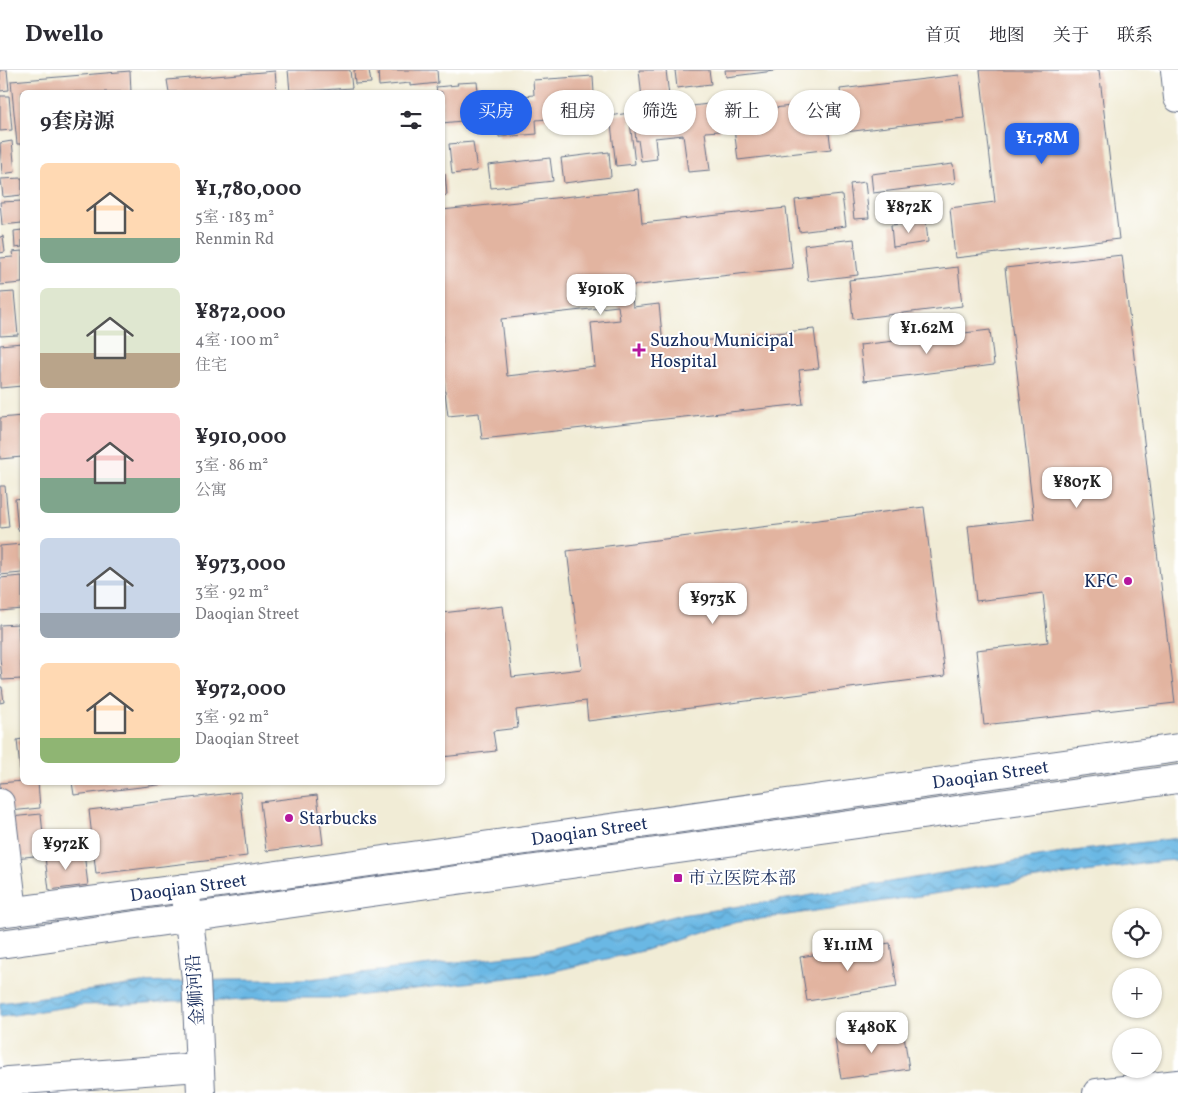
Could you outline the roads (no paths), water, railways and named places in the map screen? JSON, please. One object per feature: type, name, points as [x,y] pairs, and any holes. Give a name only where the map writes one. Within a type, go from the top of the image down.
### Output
[{"type":"main road","points":[[1175,70],[1178,98]]},
{"type":"main road","name":"Daoqian Street","points":[[7,912],[1178,748]]},
{"type":"main road","name":"Daoqian Street","points":[[0,944],[1178,779]]},
{"type":"main road","points":[[0,803],[7,912]]},
{"type":"main road","name":"金狮河沿","points":[[184,888],[196,978],[200,1080]]},
{"type":"main road","points":[[0,1084],[8,1081],[200,1080]]},
{"type":"main road","points":[[1097,1093],[1178,1084]]},
{"type":"water","points":[[1178,838],[1178,860],[732,923],[646,950],[541,974],[338,998],[277,998],[81,1005],[0,1017],[0,1003],[142,983],[301,980],[534,953],[674,916],[1074,851]]},
{"type":"place","name":"Suzhou Municipal Hospital","points":[[639,350]]},
{"type":"place","name":"KFC","points":[[1128,581]]},
{"type":"place","name":"Starbucks","points":[[289,818]]},
{"type":"place","name":"市立医院本部","points":[[678,878]]}]
